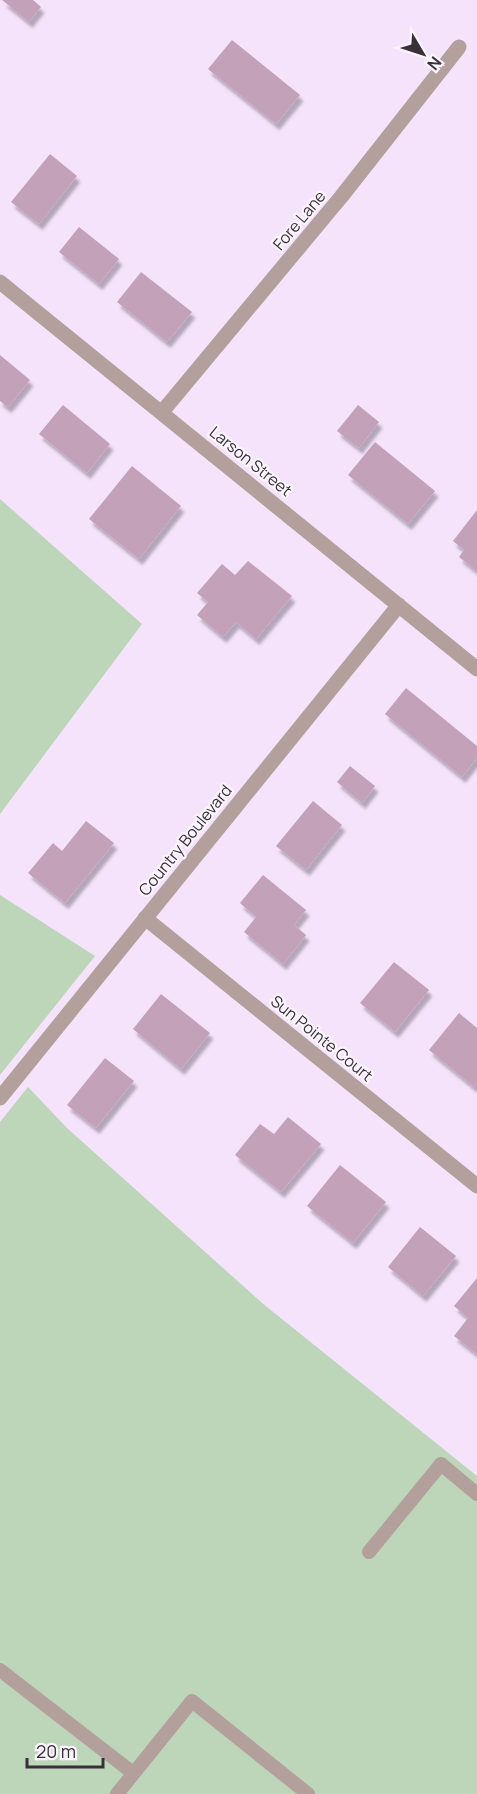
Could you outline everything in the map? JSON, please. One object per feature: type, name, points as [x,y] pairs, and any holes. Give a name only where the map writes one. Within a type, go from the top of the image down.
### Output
[{"type":"street","name":"Fore Lane","points":[[162,412],[341,197],[459,47]]},
{"type":"street","name":"Larson Street","points":[[0,282],[477,669]]},
{"type":"street","name":"Country Boulevard","points":[[0,1098],[399,605]]},
{"type":"street","name":"Sun Pointe Court","points":[[144,918],[477,1186]]},
{"type":"lane","points":[[369,1552],[441,1464],[477,1494]]},
{"type":"lane","points":[[0,1670],[133,1773]]},
{"type":"lane","points":[[117,1794],[192,1701],[308,1794]]},
{"type":"green space","points":[[0,499],[142,624],[0,814]]},
{"type":"green space","points":[[0,895],[95,956],[0,1075]]},
{"type":"green space","points":[[28,1087],[67,1128],[262,1303],[477,1476],[477,1794],[0,1794],[0,1122]]},
{"type":"building","points":[[2,0],[33,0],[41,7],[29,22]]},
{"type":"building","points":[[232,40],[300,95],[276,124],[208,69]]},
{"type":"building","points":[[50,154],[77,176],[39,224],[11,202]]},
{"type":"building","points":[[79,227],[119,259],[99,284],[59,252]]},
{"type":"building","points":[[141,272],[192,312],[167,342],[117,302]]},
{"type":"building","points":[[0,355],[30,380],[8,407],[0,401]]},
{"type":"building","points":[[63,405],[110,444],[87,473],[39,434]]},
{"type":"building","points":[[358,405],[379,422],[359,448],[337,431]]},
{"type":"building","points":[[375,442],[435,491],[408,524],[348,475]]},
{"type":"building","points":[[132,466],[181,506],[139,559],[89,519]]},
{"type":"building","points":[[477,510],[477,571],[459,557],[464,550],[453,541]]},
{"type":"building","points":[[248,561],[292,596],[256,639],[236,622],[223,637],[197,615],[208,602],[197,593],[222,564],[235,575]]},
{"type":"building","points":[[406,688],[477,746],[477,758],[462,777],[385,714]]},
{"type":"building","points":[[350,766],[375,786],[362,803],[337,782]]},
{"type":"building","points":[[313,801],[342,825],[306,870],[276,846]]},
{"type":"building","points":[[86,821],[114,843],[65,903],[28,873],[53,843],[62,851]]},
{"type":"building","points":[[263,875],[306,910],[294,925],[306,935],[283,964],[244,932],[256,917],[240,903]]},
{"type":"building","points":[[394,962],[429,990],[395,1032],[360,1003]]},
{"type":"building","points":[[161,994],[210,1033],[181,1069],[133,1029]]},
{"type":"building","points":[[459,1013],[477,1028],[477,1083],[474,1087],[429,1050]]},
{"type":"building","points":[[105,1058],[134,1081],[96,1128],[67,1105]]},
{"type":"building","points":[[288,1117],[321,1144],[281,1192],[235,1155],[260,1124],[274,1134]]},
{"type":"building","points":[[340,1165],[386,1202],[353,1243],[307,1206]]},
{"type":"building","points":[[420,1227],[456,1256],[423,1296],[388,1267]]},
{"type":"building","points":[[477,1278],[477,1354],[454,1336],[468,1318],[454,1306]]}]
